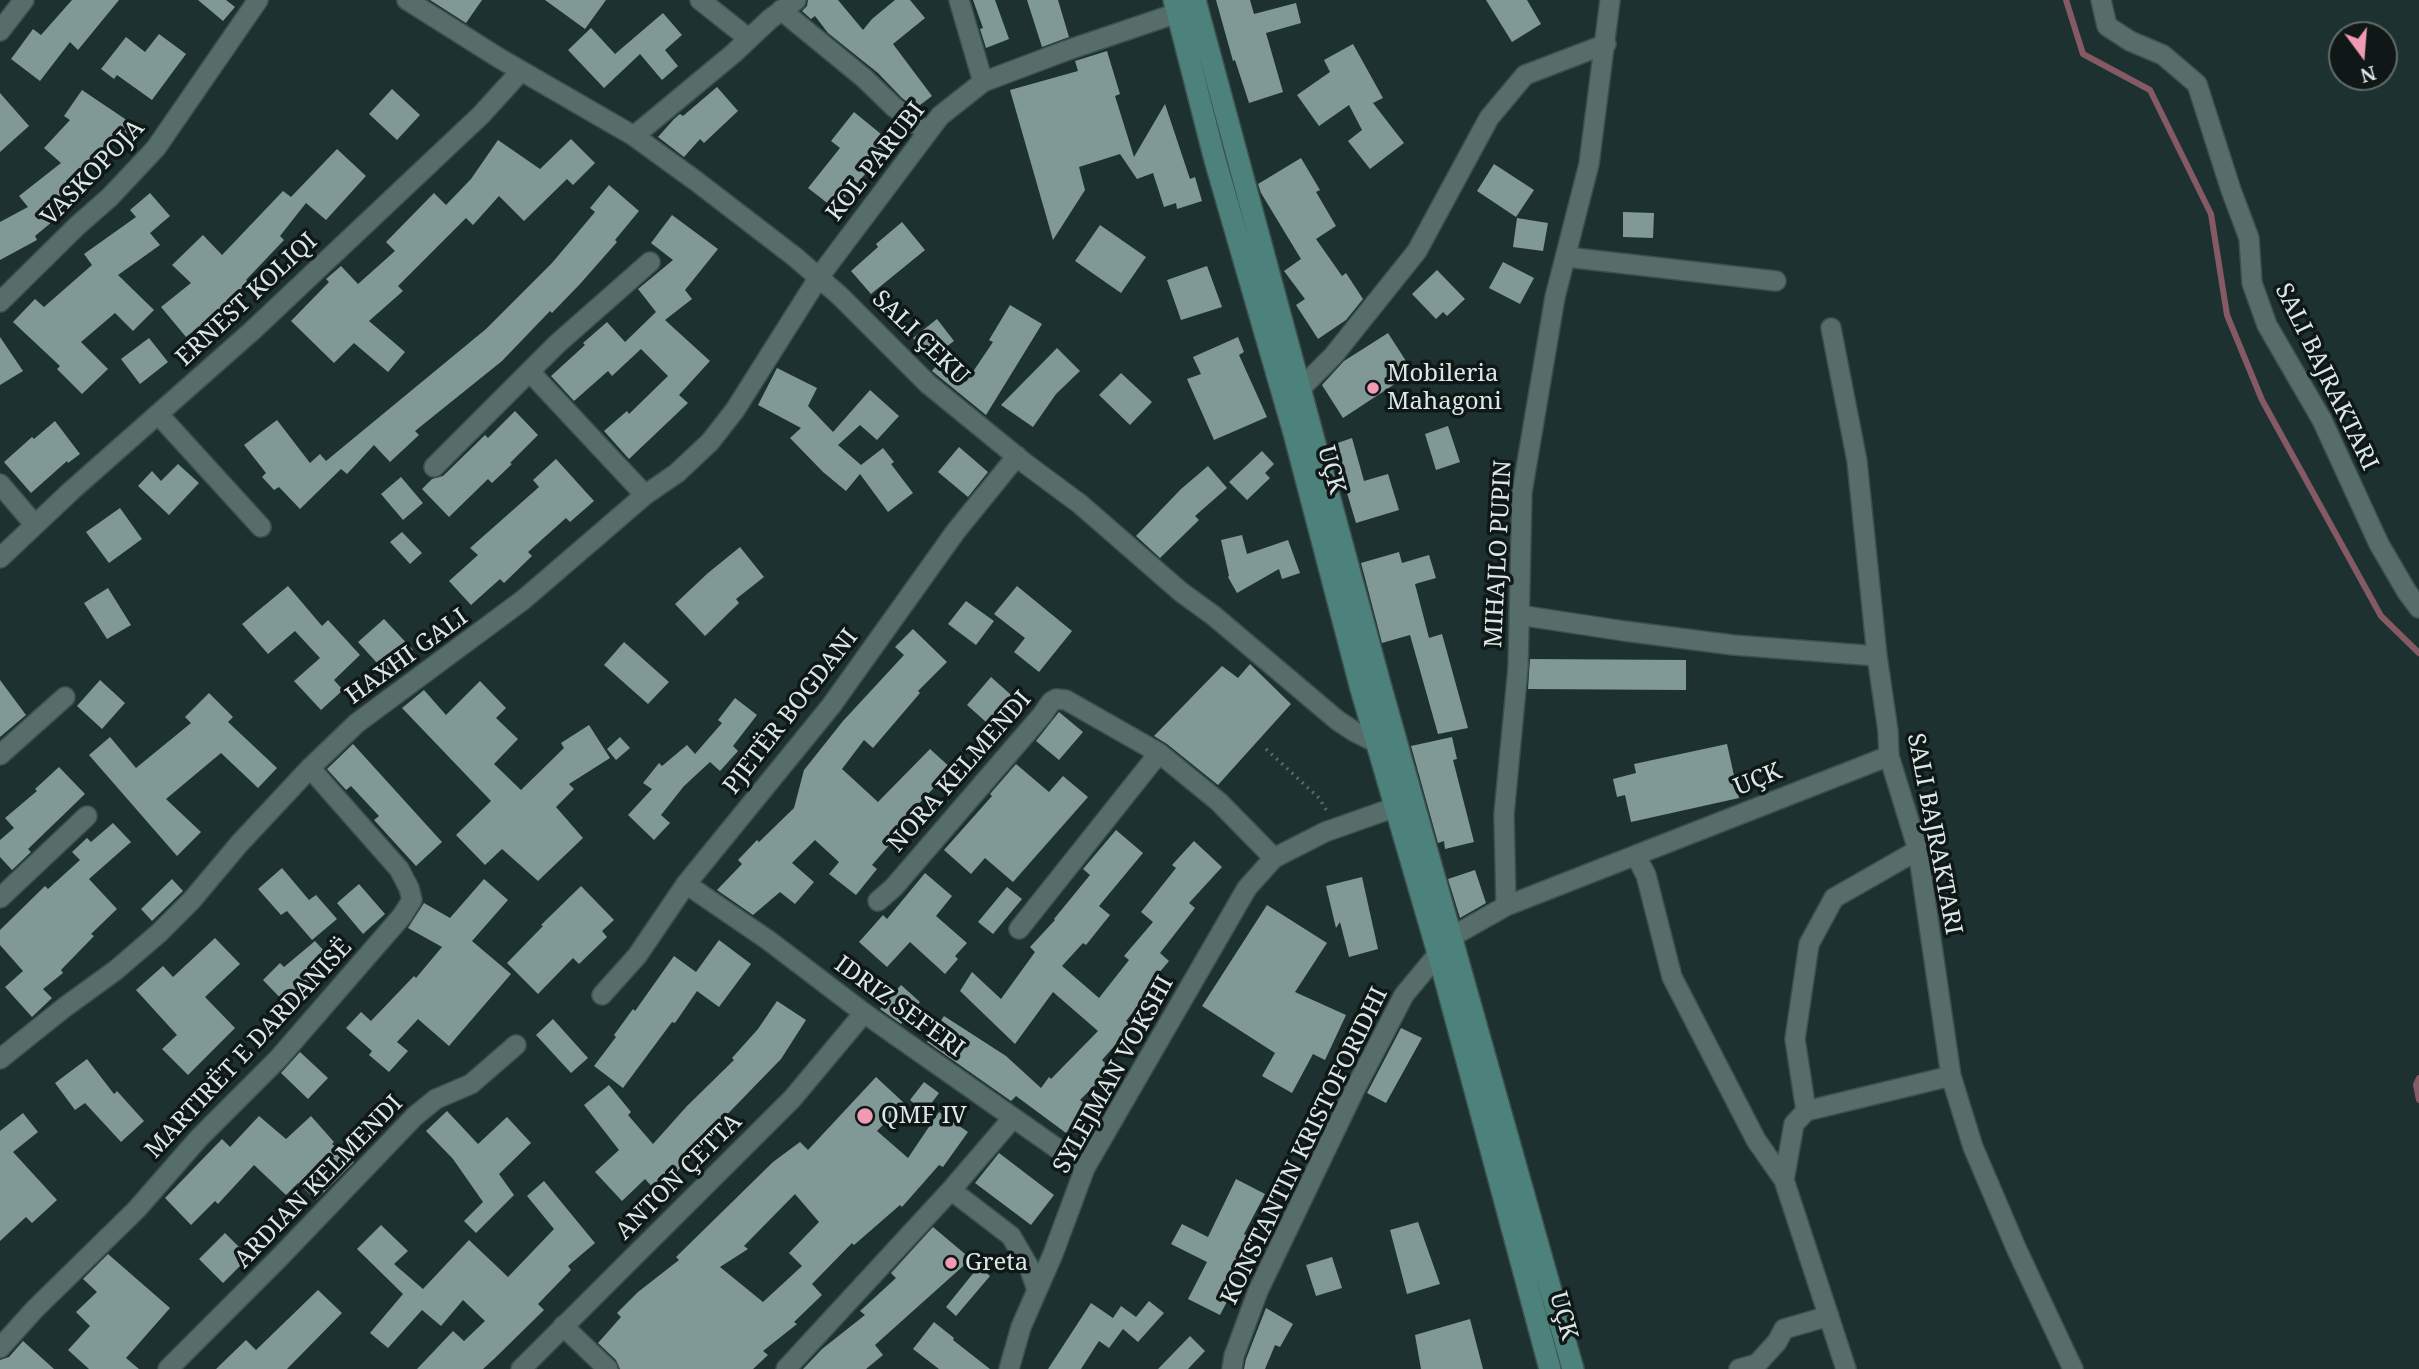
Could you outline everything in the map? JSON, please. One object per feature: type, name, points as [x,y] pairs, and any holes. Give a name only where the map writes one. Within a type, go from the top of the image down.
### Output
[{"type":"main road","name":"UÇK","points":[[1186,5],[1215,160],[1293,396],[1405,803],[1453,936],[1573,1369]]},
{"type":"main road","name":"UÇK","points":[[1405,803],[1438,953],[1550,1369]]},
{"type":"street","points":[[0,31],[24,0]]},
{"type":"street","name":"VASKOPOJA","points":[[0,302],[110,197],[156,148],[258,0]]},
{"type":"street","name":"SALI ÇEKU","points":[[407,0],[634,136],[818,277],[862,316],[928,384],[1080,504],[1181,592],[1337,720],[1355,733],[1387,741]]},
{"type":"street","points":[[700,0],[748,38]]},
{"type":"street","points":[[959,0],[983,82]]},
{"type":"street","name":"MIHAJLO PUPIN","points":[[1506,906],[1504,814],[1518,668],[1522,492],[1555,298],[1590,164],[1610,0]]},
{"type":"street","name":"SALI BAJRAKTARI","points":[[2101,0],[2108,26],[2130,41],[2163,55],[2197,83],[2249,238],[2252,283],[2267,325],[2322,420],[2379,544],[2419,608]]},
{"type":"street","points":[[634,136],[788,5],[894,107],[927,132]]},
{"type":"street","name":"KOL PARUBI","points":[[818,277],[940,116],[983,82],[1186,5]]},
{"type":"street","points":[[1293,396],[1333,356],[1417,251],[1489,118],[1525,75],[1606,44]]},
{"type":"street","name":"ERNEST KOLIQI","points":[[0,558],[252,331],[481,115],[522,71]]},
{"type":"street","points":[[1566,257],[1776,281]]},
{"type":"street","points":[[433,467],[557,344],[650,262]]},
{"type":"street","name":"HAXHI GALI","points":[[0,1059],[116,970],[159,933],[310,768],[357,723],[523,600],[645,495],[677,473],[710,442],[735,411],[818,277]]},
{"type":"street","name":"SALI BAJRAKTARI","points":[[1831,328],[1857,461],[1889,756],[1918,850],[1951,1076],[1973,1147],[2017,1250],[2073,1369]]},
{"type":"street","points":[[530,372],[645,495]]},
{"type":"street","points":[[158,414],[261,527]]},
{"type":"street","name":"PJETËR BOGDANI","points":[[602,995],[637,956],[685,884],[831,706],[956,531],[1017,456]]},
{"type":"street","points":[[0,484],[35,525]]},
{"type":"street","points":[[1519,615],[1733,645],[1877,656]]},
{"type":"street","points":[[0,755],[65,697]]},
{"type":"street","name":"NORA KELMENDI","points":[[878,901],[894,887],[1056,699],[1066,700],[1159,753]]},
{"type":"street","points":[[1019,929],[1159,753],[1219,802],[1274,858]]},
{"type":"street","name":"UÇK","points":[[1438,953],[1453,936],[1506,906],[1889,756]]},
{"type":"street","name":"MARTIRËT E DARDANISË","points":[[0,1348],[137,1209],[199,1138],[278,1059],[402,916],[412,900],[399,869],[310,768]]},
{"type":"street","name":"SYLEJMAN VOKSHI","points":[[1009,1369],[1021,1327],[1085,1168],[1247,888],[1274,858],[1337,828],[1405,803]]},
{"type":"street","points":[[0,898],[87,816]]},
{"type":"street","points":[[1805,1111],[1795,1039],[1809,944],[1834,898],[1918,850]]},
{"type":"street","points":[[1636,856],[1646,875],[1672,977],[1756,1140],[1784,1180],[1846,1369]]},
{"type":"street","name":"IDRIZ SEFERI","points":[[685,884],[768,940],[864,1013],[1085,1168]]},
{"type":"street","name":"KONSTANTIN KRISTOFORIDHI","points":[[1232,1369],[1234,1356],[1258,1291],[1355,1089],[1404,995],[1438,953]]},
{"type":"street","name":"ANTON ÇETTA","points":[[521,1369],[792,1099],[864,1013]]},
{"type":"street","name":"ARDIAN KELMENDI","points":[[168,1369],[415,1116],[436,1099],[471,1084],[516,1045]]},
{"type":"street","points":[[1784,1180],[1794,1124],[1805,1111],[1951,1076]]},
{"type":"street","points":[[786,1369],[951,1190],[1012,1119]]},
{"type":"street","points":[[951,1190],[1011,1236],[1029,1267],[1037,1290]]},
{"type":"street","points":[[1739,1369],[1757,1364],[1777,1342],[1784,1329],[1829,1316]]},
{"type":"street","points":[[563,1326],[608,1369]]},
{"type":"path","points":[[1266,749],[1319,798],[1337,828]]},
{"type":"building","points":[[72,0],[119,0],[78,50],[70,42],[40,81],[11,59],[33,29],[41,35]]},
{"type":"building","points":[[198,0],[226,0],[235,7],[223,21]]},
{"type":"building","points":[[430,0],[482,0],[466,23]]},
{"type":"building","points":[[545,0],[606,0],[585,29]]},
{"type":"building","points":[[808,0],[838,0],[863,30],[895,0],[910,0],[925,18],[893,44],[932,96],[916,108],[902,98],[878,73],[828,33],[815,16],[811,19],[802,11]]},
{"type":"building","points":[[973,0],[995,0],[1009,39],[986,48],[980,29],[983,28]]},
{"type":"building","points":[[1027,0],[1058,0],[1069,37],[1042,47]]},
{"type":"building","points":[[1216,0],[1250,0],[1254,14],[1296,3],[1301,23],[1266,33],[1283,92],[1249,103],[1235,60],[1233,61]]},
{"type":"building","points":[[1486,0],[1527,0],[1541,24],[1512,42]]},
{"type":"building","points":[[663,13],[682,35],[665,50],[678,66],[662,80],[640,54],[604,88],[568,50],[591,28],[615,54]]},
{"type":"building","points":[[159,34],[186,54],[152,100],[117,75],[114,79],[101,69],[126,37],[145,52]]},
{"type":"building","points":[[1353,44],[1383,98],[1373,103],[1404,143],[1370,169],[1348,141],[1362,130],[1349,105],[1319,126],[1297,95],[1330,72],[1324,60]]},
{"type":"building","points":[[1107,51],[1120,94],[1115,96],[1134,157],[1165,104],[1190,179],[1195,177],[1202,201],[1177,209],[1176,203],[1164,207],[1153,173],[1137,179],[1120,154],[1079,167],[1085,190],[1053,240],[1010,90],[1078,71],[1075,61]]},
{"type":"building","points":[[717,87],[738,111],[704,143],[700,139],[684,157],[658,137],[674,119],[680,114],[683,116]]},
{"type":"building","points":[[392,89],[420,115],[397,140],[369,114]]},
{"type":"building","points":[[82,90],[134,125],[120,146],[112,141],[61,196],[70,207],[35,236],[37,240],[0,260],[0,222],[28,207],[19,196],[61,163],[44,148],[70,120],[64,116]]},
{"type":"building","points":[[0,93],[29,126],[0,152]]},
{"type":"building","points":[[854,112],[892,143],[835,209],[808,188],[840,148],[831,141]]},
{"type":"building","points":[[571,139],[595,163],[573,185],[567,179],[524,221],[499,196],[473,225],[466,218],[398,286],[403,291],[369,321],[405,352],[388,372],[354,343],[334,363],[291,321],[329,282],[326,279],[341,266],[358,284],[395,251],[386,242],[434,193],[446,205],[471,179],[498,140],[540,169]]},
{"type":"building","points":[[337,149],[366,176],[326,220],[306,203],[280,236],[284,240],[246,280],[248,282],[186,337],[161,307],[191,283],[172,265],[203,235],[222,255],[283,191],[291,197]]},
{"type":"building","points":[[1301,158],[1320,190],[1316,192],[1336,226],[1316,239],[1342,276],[1346,273],[1363,299],[1346,320],[1318,339],[1296,305],[1305,299],[1284,271],[1301,259],[1258,184]]},
{"type":"building","points":[[1494,164],[1534,190],[1516,217],[1477,191]]},
{"type":"building","points":[[609,185],[639,211],[615,240],[617,242],[552,313],[550,311],[502,361],[415,431],[419,435],[390,462],[374,445],[347,474],[341,469],[300,509],[279,487],[274,490],[262,477],[266,473],[244,445],[277,420],[310,463],[320,454],[326,461],[486,329],[552,263],[595,212],[590,208]]},
{"type":"building","points":[[150,193],[170,216],[150,233],[160,245],[118,275],[154,310],[133,331],[115,313],[81,342],[108,369],[82,394],[57,369],[60,366],[13,322],[35,299],[44,307],[92,265],[84,254],[136,217],[130,210]]},
{"type":"building","points":[[1623,212],[1654,213],[1653,238],[1623,237]]},
{"type":"building","points":[[672,215],[718,249],[685,290],[692,299],[665,320],[710,361],[679,395],[688,403],[629,459],[604,431],[627,411],[629,414],[668,376],[641,349],[612,376],[608,371],[574,401],[551,376],[607,322],[625,342],[656,312],[638,289],[673,260],[651,243]]},
{"type":"building","points":[[1517,218],[1548,223],[1543,251],[1513,247]]},
{"type":"building","points":[[902,222],[925,250],[871,294],[851,271],[878,247],[876,244]]},
{"type":"building","points":[[1100,225],[1146,257],[1121,293],[1075,261]]},
{"type":"building","points":[[1503,262],[1534,278],[1520,304],[1489,288]]},
{"type":"building","points":[[1207,266],[1222,307],[1181,320],[1167,280]]},
{"type":"building","points":[[1437,270],[1465,299],[1447,316],[1443,312],[1436,319],[1412,294]]},
{"type":"building","points":[[1010,305],[1042,324],[986,415],[932,371],[941,360],[966,382],[993,342],[989,340]]},
{"type":"building","points":[[937,319],[954,341],[930,359],[913,338]]},
{"type":"building","points":[[1388,333],[1413,372],[1343,418],[1322,385],[1344,361]]},
{"type":"building","points":[[0,337],[23,371],[0,385]]},
{"type":"building","points":[[1238,337],[1244,352],[1239,355],[1267,417],[1214,440],[1187,379],[1201,374],[1193,357]]},
{"type":"building","points":[[149,338],[168,362],[140,384],[121,359]]},
{"type":"building","points":[[1057,348],[1080,371],[1056,394],[1033,427],[1001,405]]},
{"type":"building","points":[[777,368],[817,388],[808,406],[833,432],[870,390],[899,416],[877,440],[860,425],[838,445],[861,465],[883,448],[894,462],[891,464],[913,493],[888,512],[860,474],[846,491],[823,472],[790,438],[801,428],[758,405]]},
{"type":"building","points":[[1121,373],[1152,402],[1130,425],[1099,395]]},
{"type":"building","points":[[515,411],[538,435],[492,483],[488,479],[449,517],[422,489],[432,479],[443,476],[485,435],[488,438]]},
{"type":"building","points":[[55,421],[80,454],[68,463],[67,461],[31,493],[4,462]]},
{"type":"building","points":[[1448,426],[1460,462],[1436,470],[1425,434]]},
{"type":"building","points":[[1352,438],[1364,481],[1388,474],[1399,510],[1356,523],[1341,473],[1338,474],[1329,446]]},
{"type":"building","points":[[959,447],[988,472],[968,497],[938,472]]},
{"type":"building","points":[[1262,451],[1274,464],[1265,473],[1270,478],[1247,500],[1229,482]]},
{"type":"building","points":[[556,459],[594,501],[570,522],[566,518],[528,552],[532,556],[504,583],[500,579],[471,605],[449,581],[478,555],[470,548],[539,487],[533,480]]},
{"type":"building","points":[[178,464],[199,483],[169,515],[138,486],[152,471],[161,481]]},
{"type":"building","points":[[1208,466],[1227,488],[1195,516],[1199,520],[1160,558],[1136,536],[1181,489]]},
{"type":"building","points":[[401,477],[423,503],[403,520],[381,494]]},
{"type":"building","points":[[120,508],[142,539],[109,563],[86,532]]},
{"type":"building","points":[[402,532],[422,553],[410,564],[390,542]]},
{"type":"building","points":[[1242,535],[1247,554],[1288,540],[1300,573],[1282,579],[1279,569],[1237,593],[1228,577],[1221,540]]},
{"type":"building","points":[[740,547],[764,577],[736,599],[739,603],[705,636],[675,604]]},
{"type":"building","points":[[1399,552],[1402,563],[1429,555],[1436,578],[1415,584],[1429,638],[1442,634],[1468,728],[1438,734],[1410,635],[1382,643],[1361,563]]},
{"type":"building","points":[[288,586],[322,626],[328,620],[360,655],[334,680],[343,690],[321,710],[294,681],[320,658],[295,631],[268,654],[242,624]]},
{"type":"building","points":[[1017,586],[1072,631],[1039,672],[1014,652],[1025,638],[994,614]]},
{"type":"building","points":[[108,588],[131,625],[107,639],[84,603]]},
{"type":"building","points":[[966,601],[994,621],[976,645],[948,624]]},
{"type":"building","points":[[384,619],[413,650],[387,674],[358,642]]},
{"type":"building","points":[[913,629],[947,662],[918,691],[920,693],[873,748],[864,740],[842,769],[878,802],[930,749],[952,769],[901,822],[906,826],[872,865],[877,869],[856,895],[829,874],[839,862],[815,840],[792,863],[814,882],[795,904],[780,892],[753,915],[717,890],[742,864],[738,860],[794,808],[804,770],[843,721],[904,655],[895,647]]},
{"type":"building","points":[[624,642],[669,682],[648,704],[604,665]]},
{"type":"building","points":[[1530,659],[1686,660],[1686,690],[1528,689]]},
{"type":"building","points":[[1250,664],[1291,704],[1218,785],[1154,736],[1222,666],[1238,678]]},
{"type":"building","points":[[991,677],[1019,702],[995,730],[967,705]]},
{"type":"building","points":[[0,680],[26,715],[0,737]]},
{"type":"building","points":[[100,680],[125,703],[102,729],[77,706]]},
{"type":"building","points":[[480,681],[506,708],[496,718],[518,739],[494,764],[521,790],[564,748],[561,743],[589,725],[610,758],[569,784],[574,789],[556,807],[583,838],[538,881],[502,849],[485,865],[456,835],[491,801],[402,708],[424,690],[446,715]]},
{"type":"building","points":[[209,693],[233,717],[228,722],[277,768],[258,788],[221,753],[166,799],[201,832],[177,856],[89,755],[110,737],[136,768],[191,723],[185,717]]},
{"type":"building","points":[[735,698],[757,715],[733,746],[738,751],[720,771],[710,762],[684,786],[661,815],[670,823],[654,840],[628,815],[652,789],[643,783],[659,763],[662,766],[687,745],[695,754],[722,723],[718,720]]},
{"type":"building","points":[[1059,712],[1083,732],[1059,760],[1036,741]]},
{"type":"building","points":[[620,737],[630,748],[616,760],[607,749]]},
{"type":"building","points":[[1452,737],[1457,759],[1453,760],[1474,842],[1445,849],[1444,841],[1438,843],[1411,746]]},
{"type":"building","points":[[353,744],[442,842],[416,866],[374,820],[379,816],[351,786],[346,790],[327,769]]},
{"type":"building","points":[[1727,744],[1739,798],[1631,822],[1625,795],[1617,797],[1613,779],[1636,773],[1634,764]]},
{"type":"building","points":[[1016,764],[1049,792],[1063,776],[1088,797],[1013,882],[985,858],[971,874],[944,850],[992,796],[990,794]]},
{"type":"building","points":[[59,767],[85,794],[28,849],[31,852],[12,870],[0,857],[0,840],[14,828],[5,818],[37,791],[35,789]]},
{"type":"building","points":[[113,823],[131,842],[89,879],[117,909],[91,934],[94,936],[61,970],[63,973],[43,989],[52,998],[32,1017],[5,987],[23,971],[0,945],[0,930],[45,886],[48,889],[80,860],[72,852],[87,838],[91,842]]},
{"type":"building","points":[[1116,830],[1143,853],[1099,906],[1110,915],[1086,945],[1083,943],[1062,966],[1099,998],[1129,960],[1124,956],[1153,922],[1141,912],[1176,868],[1172,865],[1194,841],[1222,867],[1189,903],[1195,908],[1160,953],[1169,961],[1147,987],[1151,990],[1126,1021],[1132,1026],[1102,1060],[1111,1069],[1080,1100],[1086,1105],[1066,1133],[1016,1096],[1011,1101],[927,1042],[944,1016],[1006,1056],[1041,1088],[1049,1077],[1051,1079],[1098,1031],[1053,992],[1015,1044],[960,991],[972,972],[1001,999],[1035,952],[1030,947],[1090,875],[1083,869]]},
{"type":"building","points":[[282,868],[309,900],[316,895],[337,919],[312,940],[287,911],[281,915],[258,889]]},
{"type":"building","points":[[1475,870],[1486,903],[1460,918],[1448,879]]},
{"type":"building","points":[[925,873],[952,896],[936,916],[967,943],[955,956],[958,959],[945,974],[910,942],[887,967],[859,942],[883,915],[887,919]]},
{"type":"building","points":[[1362,877],[1378,949],[1349,957],[1340,922],[1336,928],[1326,886]]},
{"type":"building","points":[[172,879],[183,891],[152,921],[141,909]]},
{"type":"building","points":[[484,879],[508,900],[472,941],[511,974],[449,1046],[418,1019],[397,1042],[408,1051],[389,1072],[369,1055],[372,1051],[346,1028],[361,1012],[371,1021],[414,976],[416,978],[442,947],[408,928],[424,903],[450,918]]},
{"type":"building","points":[[359,884],[385,914],[363,934],[337,903]]},
{"type":"building","points":[[581,886],[614,920],[602,931],[607,937],[579,964],[573,958],[538,994],[507,963]]},
{"type":"building","points":[[1007,887],[1022,899],[993,934],[978,922]]},
{"type":"building","points":[[1267,905],[1327,943],[1295,992],[1346,1015],[1325,1060],[1313,1054],[1292,1093],[1262,1076],[1275,1053],[1202,1006]]},
{"type":"building","points":[[215,938],[240,964],[205,997],[235,1028],[188,1075],[162,1049],[177,1035],[136,990],[163,966],[173,977]]},
{"type":"building","points":[[719,940],[751,964],[719,1007],[697,991],[623,1088],[594,1066],[674,956],[696,972]]},
{"type":"building","points":[[315,941],[334,962],[303,988],[307,992],[290,1008],[263,980],[280,963],[284,967]]},
{"type":"building","points":[[901,985],[920,1002],[901,1024],[880,1009]]},
{"type":"building","points":[[777,1001],[806,1020],[781,1059],[713,1129],[673,1176],[656,1191],[645,1179],[622,1201],[595,1172],[619,1150],[584,1105],[609,1085],[631,1112],[628,1115],[653,1144],[734,1060],[732,1058],[758,1029]]},
{"type":"building","points":[[553,1019],[588,1058],[571,1073],[536,1035]]},
{"type":"building","points":[[1401,1028],[1422,1038],[1386,1103],[1367,1093]]},
{"type":"building","points":[[300,1052],[328,1078],[308,1099],[281,1073]]},
{"type":"building","points":[[87,1059],[114,1094],[117,1091],[144,1121],[121,1142],[85,1103],[75,1110],[55,1083]]},
{"type":"building","points":[[876,1077],[904,1103],[877,1131],[908,1158],[939,1112],[968,1132],[943,1167],[939,1165],[902,1207],[900,1205],[854,1245],[852,1243],[812,1284],[822,1295],[794,1322],[797,1324],[763,1351],[768,1355],[753,1369],[620,1369],[616,1360],[598,1343],[621,1317],[617,1313],[638,1292],[679,1260],[676,1257],[773,1162],[800,1142],[808,1150]],"holes":[[[795,1194],[819,1222],[789,1253],[802,1266],[763,1302],[720,1267],[748,1249],[744,1246]]]},
{"type":"building","points":[[924,1082],[939,1093],[925,1112],[910,1100]]},
{"type":"building","points":[[447,1111],[478,1144],[507,1117],[531,1143],[499,1174],[514,1195],[476,1233],[464,1221],[483,1202],[453,1159],[426,1131]]},
{"type":"building","points":[[23,1113],[38,1132],[13,1152],[57,1200],[32,1223],[26,1217],[0,1241],[0,1131]]},
{"type":"building","points":[[259,1116],[286,1139],[311,1116],[334,1142],[332,1144],[354,1162],[316,1200],[298,1183],[286,1195],[254,1165],[218,1204],[215,1201],[191,1225],[165,1198],[222,1139],[230,1147]]},
{"type":"building","points":[[999,1153],[1054,1195],[1031,1225],[975,1183]]},
{"type":"building","points":[[1236,1179],[1265,1194],[1244,1234],[1252,1238],[1227,1287],[1233,1290],[1220,1315],[1188,1299],[1207,1262],[1171,1244],[1182,1224],[1208,1237]]},
{"type":"building","points":[[544,1181],[595,1243],[568,1266],[571,1270],[538,1304],[544,1310],[483,1369],[417,1369],[453,1331],[464,1341],[485,1321],[463,1300],[441,1326],[422,1310],[388,1348],[370,1333],[403,1294],[357,1249],[381,1225],[408,1251],[394,1264],[423,1289],[469,1240],[508,1277],[554,1229],[527,1196]]},
{"type":"building","points":[[1418,1222],[1440,1284],[1407,1294],[1390,1230]]},
{"type":"building","points":[[933,1227],[971,1259],[875,1345],[883,1355],[866,1369],[803,1369],[822,1349],[865,1315],[860,1311],[896,1278],[891,1273]]},
{"type":"building","points":[[225,1233],[249,1257],[223,1283],[199,1259]]},
{"type":"building","points":[[108,1254],[170,1308],[126,1358],[139,1369],[89,1369],[68,1350],[90,1326],[76,1312],[97,1292],[83,1279]]},
{"type":"building","points":[[1332,1257],[1342,1288],[1316,1296],[1306,1265]]},
{"type":"building","points":[[979,1266],[990,1276],[956,1316],[946,1307]]},
{"type":"building","points":[[318,1290],[342,1313],[287,1369],[216,1369],[246,1340],[256,1350]]},
{"type":"building","points":[[1149,1301],[1164,1313],[1138,1342],[1123,1329],[1109,1348],[1099,1341],[1081,1369],[1048,1369],[1091,1303],[1113,1318],[1121,1306],[1136,1317]]},
{"type":"building","points":[[1266,1308],[1293,1324],[1280,1347],[1275,1345],[1265,1369],[1244,1369],[1246,1359]]},
{"type":"building","points":[[1470,1319],[1483,1369],[1421,1369],[1415,1335]]},
{"type":"building","points":[[934,1322],[990,1369],[939,1369],[913,1349]]},
{"type":"building","points":[[1190,1336],[1205,1351],[1188,1369],[1158,1369]]},
{"type":"building","points":[[23,1341],[54,1369],[0,1369],[0,1360],[9,1357]]},
{"type":"waterway","points":[[2066,0],[2083,54],[2150,90],[2211,214],[2227,315],[2262,400],[2381,616],[2419,653]]},
{"type":"waterway","points":[[2419,1078],[2416,1085],[2419,1100]]},
{"type":"place","name":"Mobileria Mahagoni","points":[[1373,388]]},
{"type":"place","name":"QMF IV","points":[[865,1116]]},
{"type":"place","name":"Greta","points":[[951,1263]]}]
